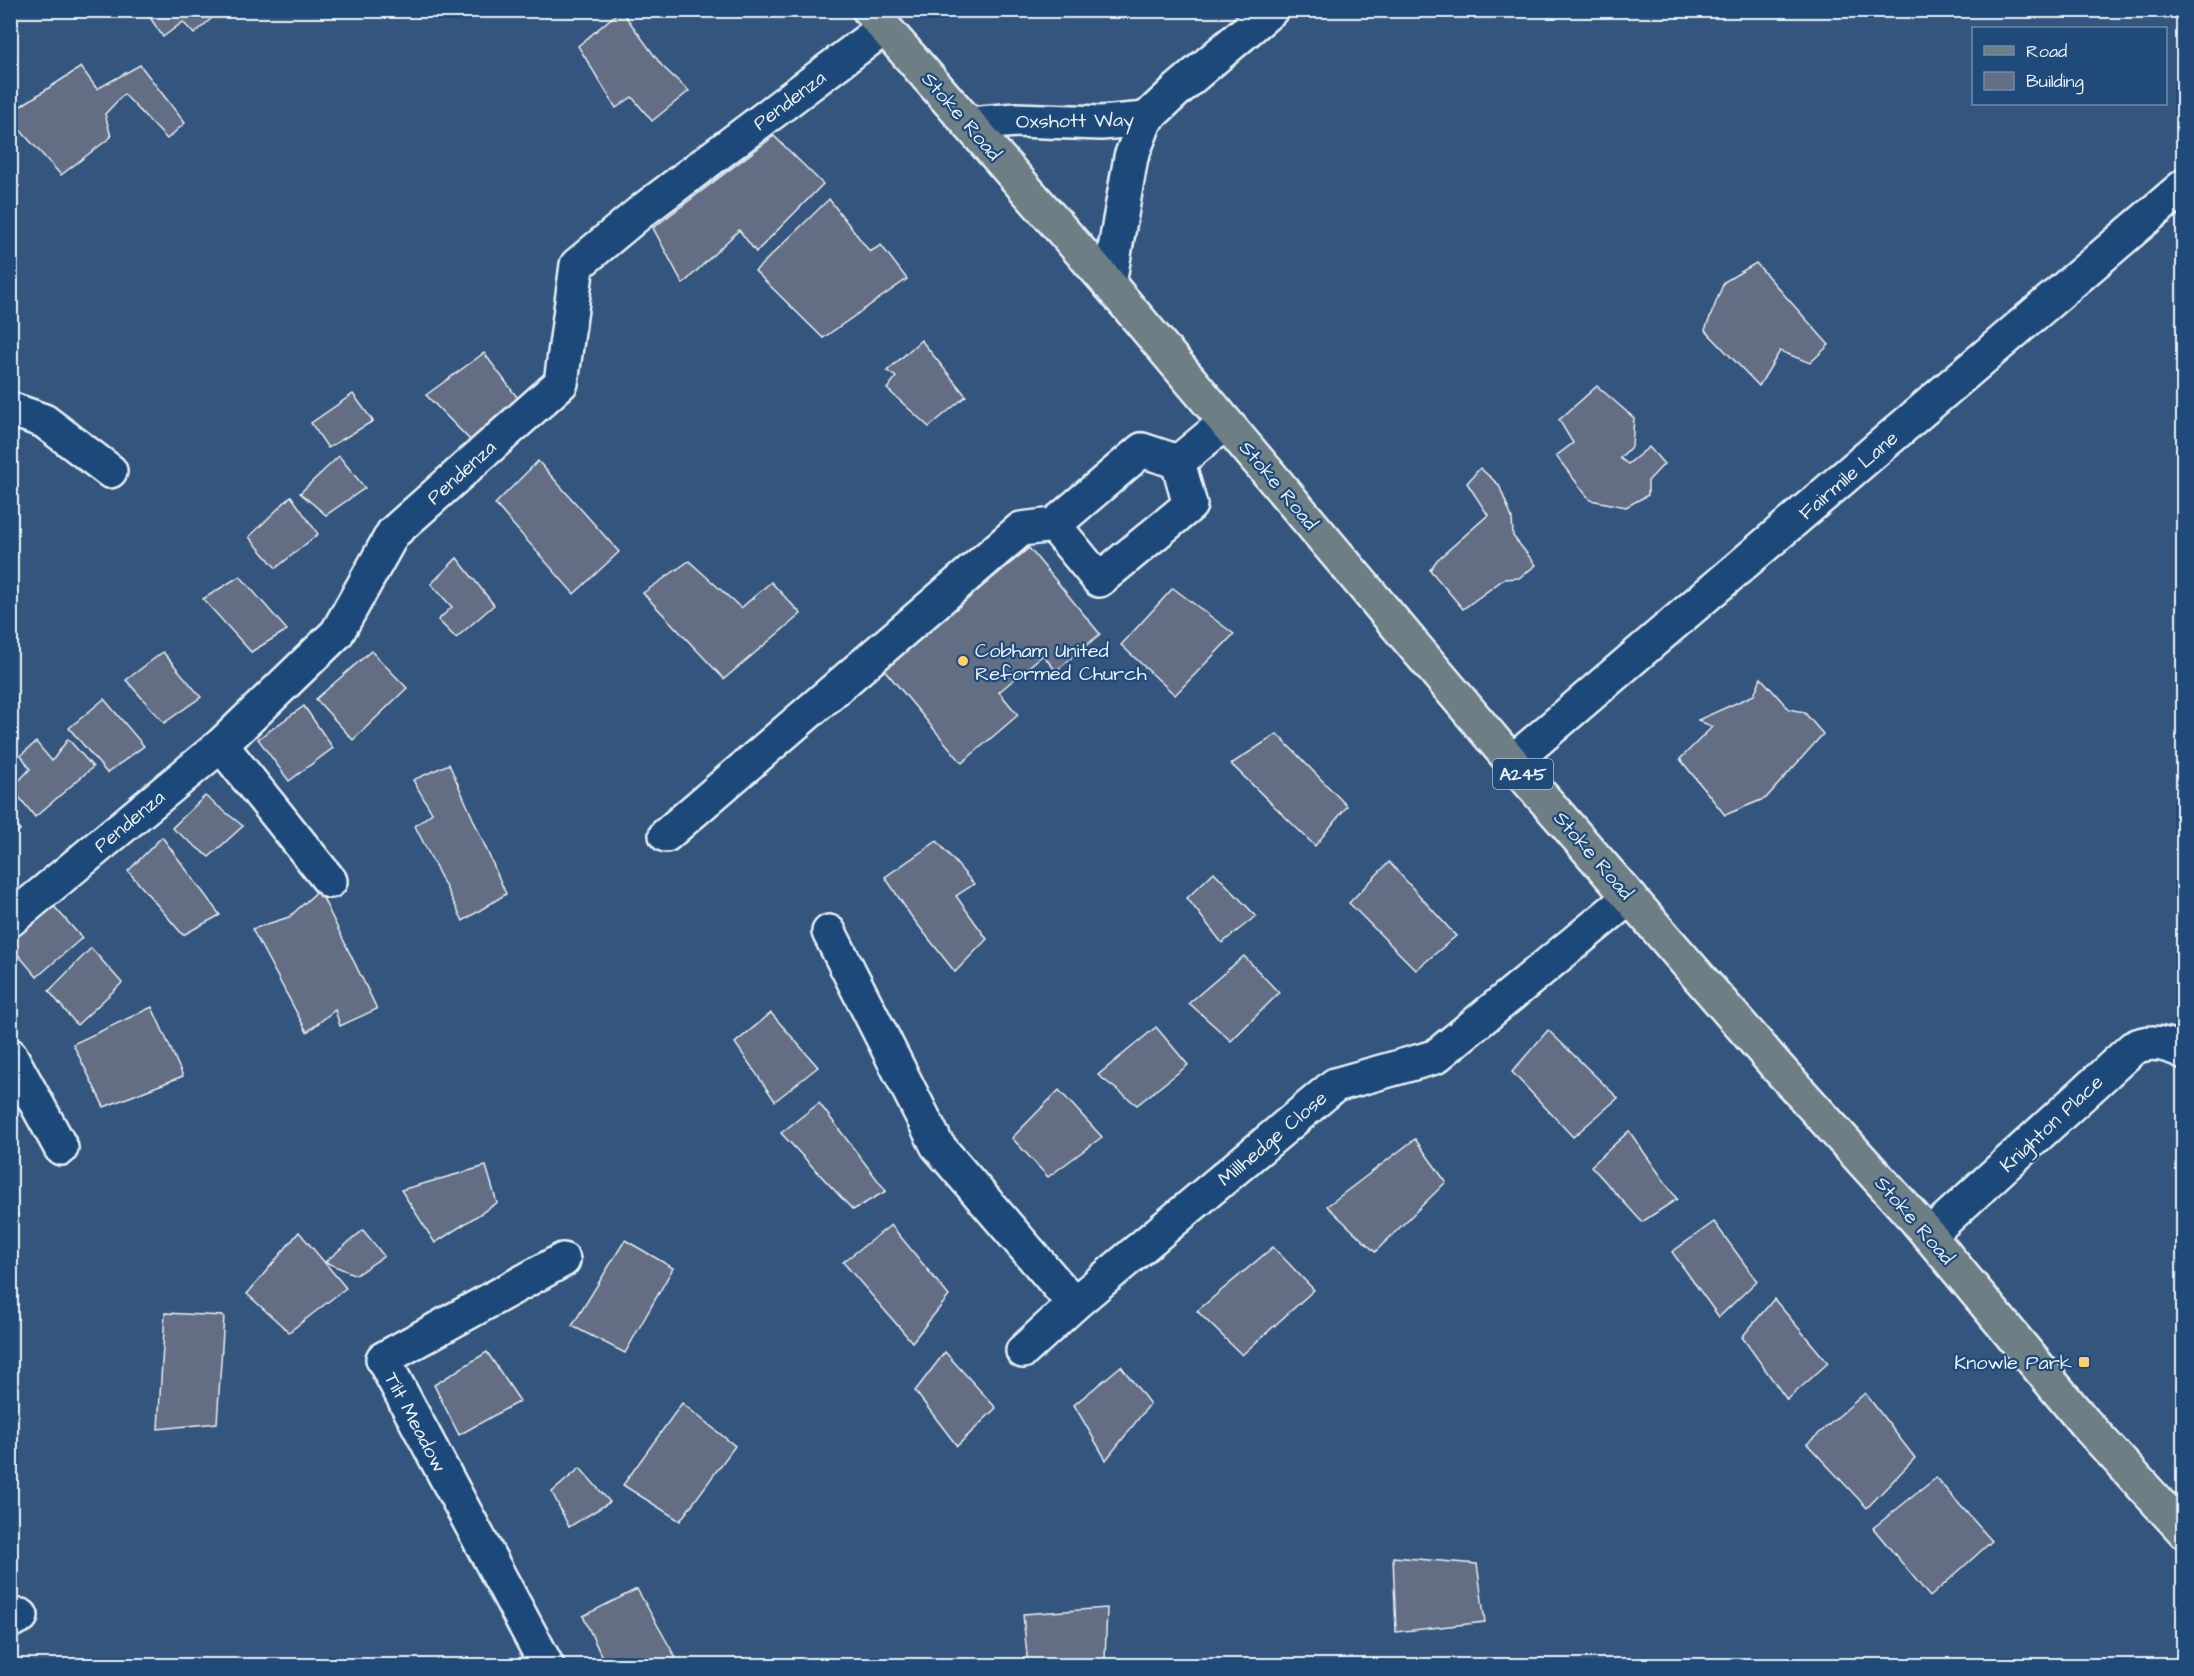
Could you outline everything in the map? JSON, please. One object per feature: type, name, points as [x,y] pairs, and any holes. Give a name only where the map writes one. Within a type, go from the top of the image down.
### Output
[{"type":"main road","name":"Stoke Road","points":[[877,19],[1109,284],[1512,762],[1779,1069],[1929,1235],[2084,1422],[2184,1531]]},
{"type":"street","name":"Oxshott Way","points":[[1109,284],[1131,157],[1146,119],[1271,10]]},
{"type":"street","name":"Pendenza","points":[[10,920],[220,745],[337,633],[393,533],[561,383],[577,265],[877,19]]},
{"type":"street","name":"Oxshott Way","points":[[969,124],[1016,120],[1101,123],[1146,119]]},
{"type":"street","name":"Fairmile Lane","points":[[1512,762],[2184,186]]},
{"type":"street","points":[[10,409],[44,421],[110,471]]},
{"type":"street","points":[[1178,462],[1225,423]]},
{"type":"street","points":[[666,835],[1021,529],[1054,525],[1142,450],[1178,462]]},
{"type":"street","points":[[1054,525],[1099,580],[1190,505],[1178,462]]},
{"type":"street","points":[[220,745],[330,881]]},
{"type":"street","name":"Millhedge Close","points":[[1023,1352],[1074,1304],[1335,1085],[1435,1057],[1629,897]]},
{"type":"street","points":[[829,932],[937,1145],[1074,1304]]},
{"type":"street","name":"Knighton Place","points":[[1929,1235],[2133,1048],[2146,1041],[2163,1044],[2184,1052]]},
{"type":"street","points":[[10,1055],[61,1148]]},
{"type":"street","name":"Tilt Meadow","points":[[547,1665],[383,1359],[563,1260]]},
{"type":"building","points":[[145,10],[221,10],[194,34],[183,22],[163,37]]},
{"type":"building","points":[[621,10],[662,66],[689,91],[652,121],[632,97],[616,108],[578,46]]},
{"type":"building","points":[[140,65],[185,123],[167,139],[124,94],[105,114],[111,137],[61,175],[10,119],[10,113],[81,67],[97,89]]},
{"type":"building","points":[[774,136],[823,184],[756,252],[739,230],[683,284],[653,228]]},
{"type":"building","points":[[10,175],[19,186],[10,197]]},
{"type":"building","points":[[829,199],[870,252],[881,245],[907,279],[823,338],[755,271]]},
{"type":"building","points":[[1756,263],[1829,345],[1810,363],[1780,351],[1759,386],[1705,330],[1724,282]]},
{"type":"building","points":[[921,340],[966,396],[929,427],[887,389],[896,377],[887,371]]},
{"type":"building","points":[[484,353],[520,401],[470,440],[426,395]]},
{"type":"building","points":[[1597,386],[1634,418],[1632,446],[1620,458],[1628,464],[1649,447],[1664,464],[1648,481],[1648,495],[1626,507],[1590,500],[1556,456],[1573,443],[1559,420]]},
{"type":"building","points":[[353,394],[373,421],[328,448],[311,423]]},
{"type":"building","points":[[339,456],[365,488],[326,515],[300,493]]},
{"type":"building","points":[[538,461],[619,552],[574,594],[495,504]]},
{"type":"building","points":[[1480,468],[1499,485],[1512,518],[1513,536],[1536,565],[1519,578],[1504,579],[1463,609],[1430,570],[1437,560],[1488,515],[1467,483]]},
{"type":"building","points":[[291,496],[318,534],[276,568],[249,537]]},
{"type":"building","name":"Cobham United Reformed Church","points":[[1029,548],[1100,634],[1056,671],[1043,655],[999,692],[1018,715],[962,763],[883,668]]},
{"type":"building","points":[[457,558],[494,605],[456,638],[438,620],[452,607],[431,584]]},
{"type":"building","points":[[689,561],[741,608],[771,582],[801,614],[724,679],[643,593]]},
{"type":"building","points":[[240,576],[287,630],[251,652],[203,599]]},
{"type":"building","points":[[1173,588],[1234,634],[1175,695],[1121,645]]},
{"type":"building","points":[[371,651],[407,688],[353,740],[316,699]]},
{"type":"building","points":[[163,652],[201,697],[164,723],[126,680]]},
{"type":"building","points":[[1761,678],[1789,709],[1804,712],[1823,734],[1766,798],[1725,815],[1680,759],[1712,727],[1698,720],[1754,695]]},
{"type":"building","points":[[104,699],[144,746],[107,773],[69,728]]},
{"type":"building","points":[[304,706],[333,748],[289,781],[258,739]]},
{"type":"building","points":[[1277,734],[1347,806],[1315,846],[1231,764]]},
{"type":"building","points":[[68,739],[93,767],[35,817],[12,788],[30,769],[21,755],[36,742],[52,761]]},
{"type":"building","points":[[449,764],[506,894],[463,921],[415,826],[432,813],[413,780]]},
{"type":"building","points":[[205,796],[243,826],[209,857],[172,828]]},
{"type":"building","points":[[10,816],[20,830],[10,838]]},
{"type":"building","points":[[162,837],[220,915],[183,935],[128,871]]},
{"type":"building","points":[[937,841],[974,884],[956,896],[987,939],[955,972],[911,916],[885,877]]},
{"type":"building","points":[[1389,862],[1456,936],[1416,970],[1349,903]]},
{"type":"building","points":[[1214,872],[1256,916],[1222,943],[1187,898]]},
{"type":"building","points":[[319,890],[377,1009],[340,1026],[335,1010],[307,1032],[252,929],[289,917]]},
{"type":"building","points":[[51,903],[82,938],[37,977],[10,945],[10,941]]},
{"type":"building","points":[[91,948],[122,983],[77,1025],[49,991]]},
{"type":"building","points":[[1244,956],[1279,993],[1231,1041],[1189,1003]]},
{"type":"building","points":[[152,1007],[183,1076],[104,1107],[73,1044]]},
{"type":"building","points":[[771,1013],[818,1067],[775,1101],[735,1043]]},
{"type":"building","points":[[1156,1027],[1188,1065],[1137,1105],[1098,1075]]},
{"type":"building","points":[[1548,1030],[1618,1098],[1573,1137],[1512,1072]]},
{"type":"building","points":[[1059,1090],[1102,1137],[1048,1177],[1012,1138]]},
{"type":"building","points":[[819,1103],[886,1191],[853,1210],[781,1133]]},
{"type":"building","points":[[1629,1131],[1677,1199],[1642,1222],[1591,1166]]},
{"type":"building","points":[[1415,1139],[1446,1182],[1375,1252],[1327,1206]]},
{"type":"building","points":[[486,1166],[497,1203],[435,1243],[401,1190]]},
{"type":"building","points":[[10,1200],[18,1215],[10,1220]]},
{"type":"building","points":[[1714,1222],[1757,1281],[1719,1317],[1672,1252]]},
{"type":"building","points":[[891,1225],[949,1296],[912,1342],[843,1262]]},
{"type":"building","points":[[363,1230],[384,1256],[356,1275],[325,1262]]},
{"type":"building","points":[[299,1232],[346,1288],[289,1332],[247,1294]]},
{"type":"building","points":[[625,1240],[673,1268],[625,1353],[572,1326]]},
{"type":"building","points":[[1273,1247],[1314,1290],[1242,1355],[1197,1311]]},
{"type":"building","points":[[1774,1299],[1828,1363],[1787,1400],[1742,1337]]},
{"type":"building","points":[[165,1313],[224,1316],[217,1423],[158,1429]]},
{"type":"building","points":[[487,1352],[520,1401],[459,1435],[434,1385]]},
{"type":"building","points":[[945,1352],[996,1408],[957,1446],[915,1391]]},
{"type":"building","points":[[1121,1366],[1150,1404],[1106,1460],[1074,1405]]},
{"type":"building","points":[[1865,1393],[1915,1458],[1867,1508],[1807,1444]]},
{"type":"building","points":[[682,1403],[735,1446],[680,1521],[623,1485]]},
{"type":"building","points":[[580,1468],[610,1502],[569,1527],[552,1492]]},
{"type":"building","points":[[1936,1478],[1992,1541],[1930,1597],[1873,1528]]},
{"type":"building","points":[[1393,1557],[1477,1564],[1485,1622],[1396,1632]]},
{"type":"building","points":[[637,1589],[676,1658],[664,1666],[606,1666],[583,1616]]},
{"type":"building","points":[[1107,1608],[1105,1660],[1028,1666],[1023,1614]]},
{"type":"place","name":"Cobham United Reformed Church","points":[[963,661]]},
{"type":"place","name":"Knowle Park","points":[[2084,1362]]}]
